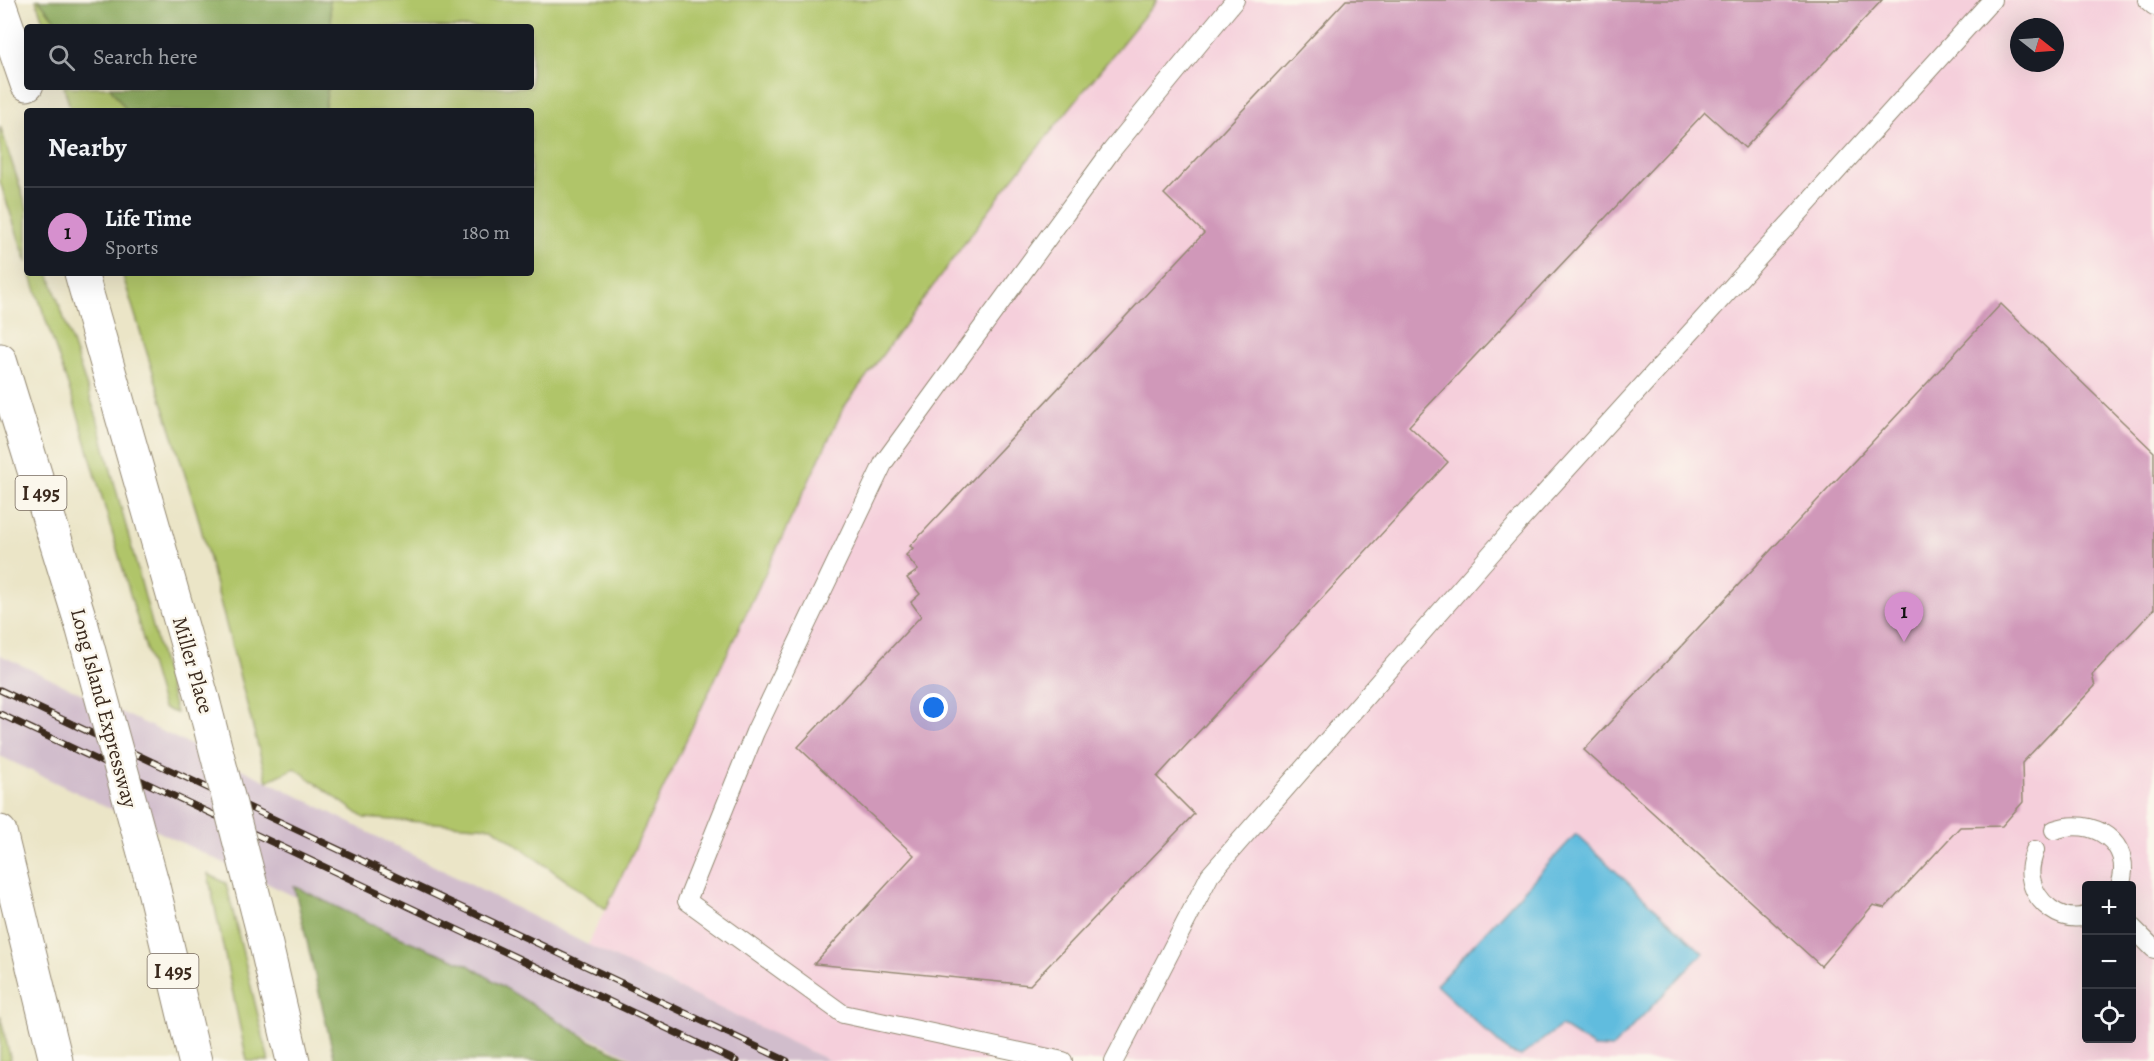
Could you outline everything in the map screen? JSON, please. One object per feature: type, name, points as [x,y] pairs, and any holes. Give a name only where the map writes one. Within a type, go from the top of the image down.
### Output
[{"type":"main road","points":[[0,6],[24,77]]},
{"type":"main road","points":[[28,90],[34,108]]},
{"type":"main road","name":"Miller Place","points":[[82,276],[203,700],[263,932],[293,1061]]},
{"type":"main road","name":"Long Island Expressway","points":[[0,360],[82,626],[152,882],[195,1061]]},
{"type":"main road","points":[[2,838],[56,1061]]},
{"type":"lane","points":[[1063,1061],[843,1014],[687,901],[755,732],[884,462],[1112,150],[1235,0]]},
{"type":"lane","points":[[1114,1061],[1210,875],[1509,532],[1992,0]]},
{"type":"lane","points":[[2147,0],[2154,6]]},
{"type":"lane","points":[[2054,830],[2067,825],[2080,824],[2103,833],[2119,852],[2122,864],[2120,881]]},
{"type":"lane","points":[[2034,850],[2030,867],[2034,891],[2054,912],[2067,916],[2082,916]]},
{"type":"lane","points":[[2136,931],[2154,949]]},
{"type":"shaded area","points":[[1157,0],[2154,0],[2154,1061],[830,1061],[588,945],[844,407],[1003,191]]},
{"type":"shaded area","points":[[0,655],[290,792],[588,945],[830,1061],[639,1061],[0,756]]},
{"type":"green space","points":[[36,0],[39,0],[59,24],[44,24]]},
{"type":"green space","points":[[39,0],[329,0],[332,24],[59,24]]},
{"type":"green space","points":[[329,0],[1157,0],[1003,191],[844,407],[606,909],[492,827],[364,818],[295,768],[267,781],[197,513],[123,276],[534,276],[534,108],[324,108],[328,90],[534,90],[534,24],[332,24]]},
{"type":"green space","points":[[65,90],[112,90],[125,108],[70,108]]},
{"type":"green space","points":[[112,90],[328,90],[324,108],[125,108]]},
{"type":"green space","points":[[0,126],[24,199],[24,254],[0,182]]},
{"type":"green space","points":[[31,276],[50,276],[97,418],[176,713],[163,708],[79,418]]},
{"type":"green space","points":[[208,874],[226,883],[269,1061],[247,1061]]},
{"type":"green space","points":[[294,886],[394,935],[468,965],[591,1041],[634,1061],[335,1061]]},
{"type":"green space","points":[[0,1015],[11,1061],[0,1061]]},
{"type":"water","points":[[1576,834],[1703,953],[1612,1048],[1594,1047],[1561,1026],[1521,1056],[1509,1052],[1436,985]]},
{"type":"building","points":[[1346,0],[1882,0],[1745,148],[1705,112],[1409,426],[1448,462],[1157,777],[1194,814],[1030,985],[814,964],[914,855],[798,747],[921,616],[911,602],[920,594],[907,578],[918,570],[906,555],[913,548],[910,546],[1204,233],[1164,194]]},
{"type":"building","points":[[2001,304],[2154,452],[2154,609],[2092,675],[2095,686],[2022,763],[2023,802],[2002,826],[1960,827],[1885,908],[1873,905],[1821,966],[1584,750]]},
{"type":"railway","points":[[0,690],[787,1061]]},
{"type":"railway","points":[[0,714],[736,1061]]},
{"type":"place","name":"Life Time","points":[[1904,642]]}]
